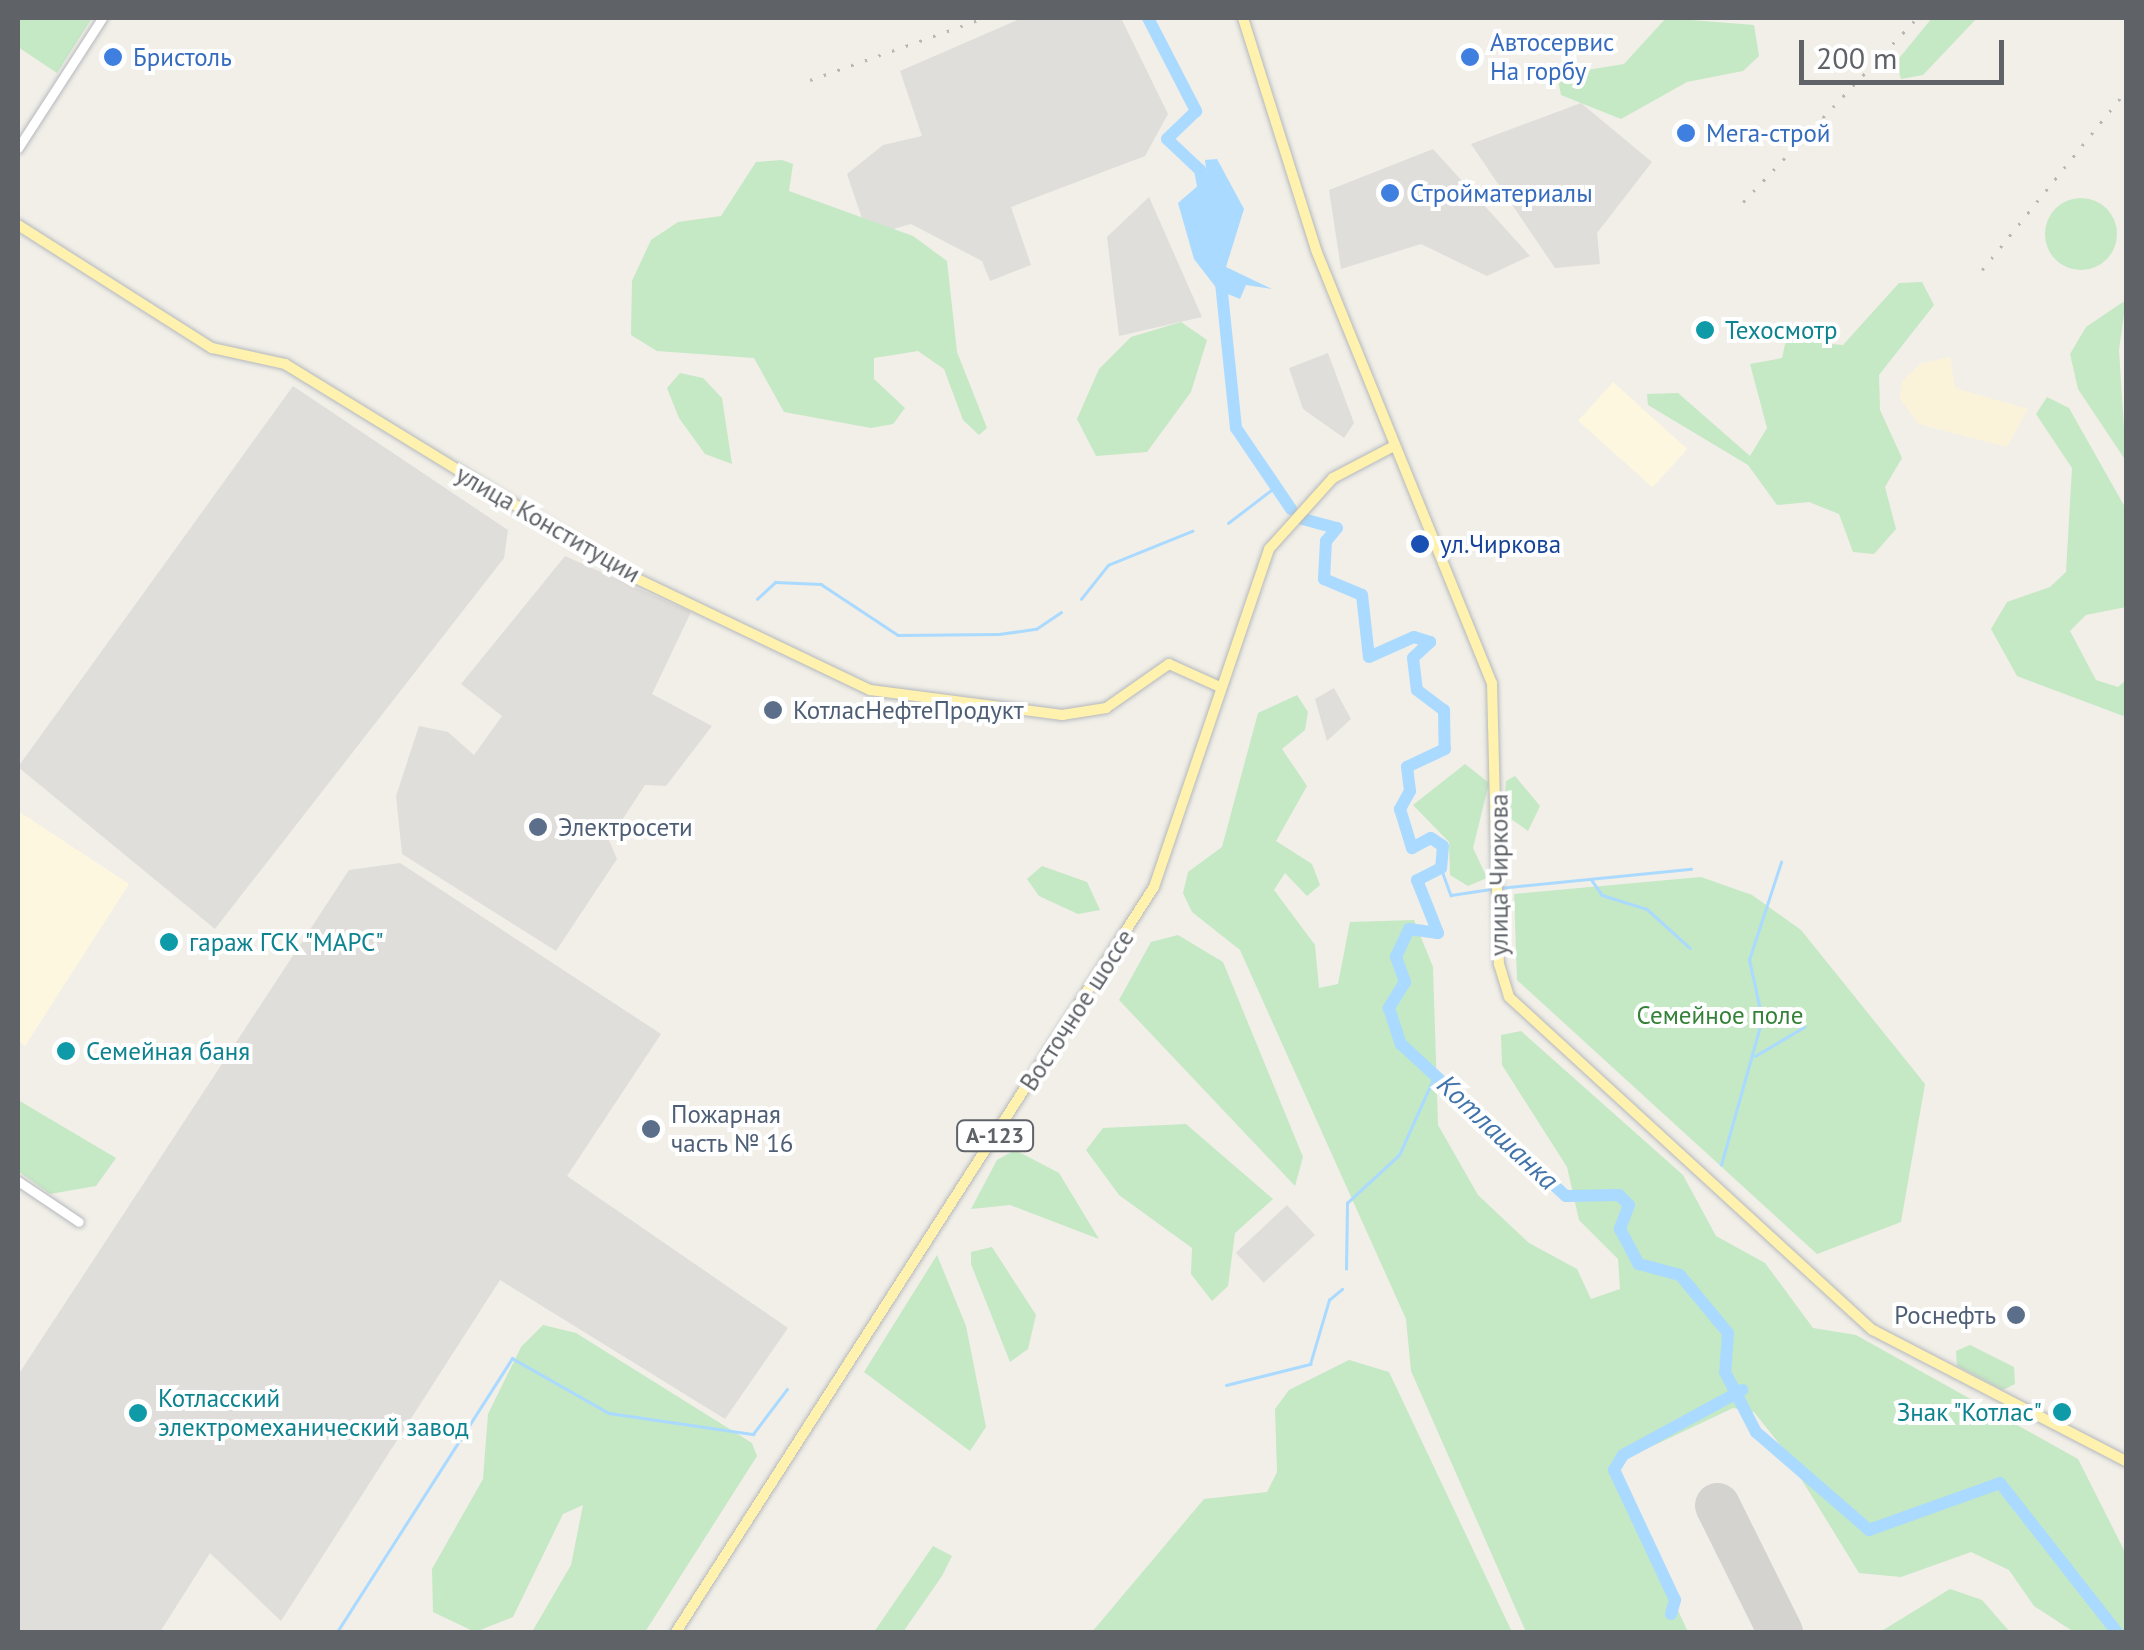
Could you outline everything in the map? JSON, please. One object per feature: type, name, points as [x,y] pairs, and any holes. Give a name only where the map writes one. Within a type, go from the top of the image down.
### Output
[{"type":"main road","name":"улица Чиркова","points":[[1243,18],[1392,447],[1497,705],[1499,964],[1526,1019],[1873,1330],[2126,1461]]},
{"type":"main road","name":"улица Конституции","points":[[18,224],[212,348],[286,364],[631,576],[870,690],[1062,714],[1106,708],[1168,664],[1220,687]]},
{"type":"main road","name":"Восточное шоссе","points":[[676,1632],[1140,912],[1180,825],[1244,607],[1260,566],[1318,491],[1392,447]]},
{"type":"street","points":[[18,148],[102,18]]},
{"type":"street","points":[[18,1182],[78,1222]]},
{"type":"shaded area","points":[[1022,18],[1121,18],[1168,114],[1145,156],[1011,207],[1031,265],[990,281],[982,261],[911,224],[868,236],[847,174],[883,145],[922,136],[900,71]]},
{"type":"shaded area","points":[[1581,103],[1652,162],[1597,233],[1600,264],[1555,268],[1471,144]]},
{"type":"shaded area","points":[[1433,149],[1530,256],[1487,276],[1421,244],[1341,269],[1329,190]]},
{"type":"shaded area","points":[[1149,197],[1202,317],[1119,336],[1107,237]]},
{"type":"shaded area","points":[[1328,353],[1354,423],[1344,438],[1303,409],[1289,368]]},
{"type":"shaded area","points":[[1613,382],[1687,449],[1653,488],[1578,421]]},
{"type":"shaded area","points":[[293,386],[508,530],[504,558],[215,929],[18,767]]},
{"type":"shaded area","points":[[565,556],[691,612],[652,694],[712,726],[666,786],[645,785],[609,840],[617,859],[556,951],[402,854],[396,796],[419,726],[448,732],[474,755],[502,716],[461,684]]},
{"type":"shaded area","points":[[1334,688],[1351,719],[1327,741],[1315,699]]},
{"type":"shaded area","points":[[18,811],[129,884],[25,1046],[18,1040]]},
{"type":"shaded area","points":[[400,863],[661,1034],[567,1176],[788,1328],[725,1419],[500,1280],[281,1621],[210,1553],[160,1632],[18,1632],[18,1375],[349,870]]},
{"type":"shaded area","points":[[1287,1205],[1315,1235],[1264,1283],[1236,1253]]},
{"type":"green space","points":[[18,18],[92,18],[57,73],[18,47]]},
{"type":"green space","points":[[1666,18],[1754,25],[1759,56],[1743,71],[1687,82],[1621,119],[1561,95],[1557,75],[1624,64]]},
{"type":"green space","points":[[1932,18],[1977,18],[1923,75],[1901,79],[1896,62]]},
{"type":"green space","points":[[782,160],[793,164],[789,191],[913,236],[947,261],[957,352],[987,428],[979,435],[963,420],[944,369],[918,351],[874,358],[874,379],[905,408],[893,424],[871,428],[784,412],[754,358],[657,351],[631,335],[632,281],[651,240],[678,222],[721,216],[756,162]]},
{"type":"green space","points":[[2081,198],[2106,209],[2117,234],[2106,259],[2081,270],[2056,259],[2045,234],[2056,209]]},
{"type":"green space","points":[[1922,282],[1934,305],[1879,375],[1880,410],[1902,458],[1885,487],[1896,529],[1874,554],[1853,552],[1839,514],[1809,502],[1777,505],[1748,465],[1648,405],[1647,394],[1678,393],[1750,456],[1767,428],[1750,364],[1782,358],[1786,340],[1843,345],[1899,283]]},
{"type":"green space","points":[[2126,300],[2119,350],[2126,461],[2078,389],[2070,354],[2086,327]]},
{"type":"green space","points":[[1181,322],[1207,340],[1191,392],[1147,452],[1096,456],[1077,419],[1099,369],[1131,337]]},
{"type":"green space","points":[[680,373],[703,378],[722,398],[732,464],[705,454],[679,418],[667,388]]},
{"type":"green space","points":[[2047,397],[2069,408],[2126,509],[2126,607],[2086,615],[2070,631],[2096,680],[2118,687],[2126,680],[2126,717],[2017,676],[1991,629],[2007,602],[2050,587],[2066,572],[2072,468],[2036,414]]},
{"type":"green space","points":[[1297,695],[1308,712],[1305,730],[1282,749],[1307,786],[1276,841],[1312,864],[1320,885],[1307,896],[1285,873],[1274,890],[1315,945],[1319,988],[1338,984],[1350,922],[1414,920],[1433,967],[1438,1125],[1478,1195],[1529,1243],[1577,1269],[1591,1299],[1620,1289],[1618,1259],[1579,1220],[1567,1167],[1502,1065],[1501,1035],[1521,1031],[1683,1175],[1716,1236],[1765,1263],[1813,1328],[1856,1335],[2078,1459],[2126,1554],[2126,1632],[2074,1632],[2034,1606],[2009,1570],[1971,1552],[1901,1577],[1859,1573],[1781,1446],[1754,1412],[1733,1408],[1621,1461],[1618,1481],[1688,1632],[1526,1632],[1411,1371],[1406,1319],[1240,950],[1192,912],[1183,893],[1188,872],[1222,847],[1258,713]]},
{"type":"green space","points":[[1465,764],[1489,783],[1473,848],[1487,878],[1468,886],[1450,875],[1449,842],[1413,805]]},
{"type":"green space","points":[[1515,776],[1540,806],[1528,831],[1504,814],[1506,781]]},
{"type":"green space","points":[[1042,866],[1087,882],[1100,910],[1078,914],[1039,896],[1027,879]]},
{"type":"green space","name":"Семейное поле","points":[[1701,877],[1752,895],[1801,930],[1925,1084],[1901,1222],[1817,1254],[1517,980],[1514,894]]},
{"type":"green space","points":[[1178,935],[1223,962],[1303,1157],[1295,1186],[1119,1000],[1151,942]]},
{"type":"green space","points":[[18,1100],[116,1158],[96,1186],[50,1194],[18,1171]]},
{"type":"green space","points":[[1186,1124],[1273,1199],[1235,1233],[1228,1286],[1212,1301],[1191,1274],[1192,1248],[1119,1195],[1086,1150],[1103,1128]]},
{"type":"green space","points":[[1015,1150],[1059,1173],[1099,1239],[1010,1205],[971,1209],[997,1160]]},
{"type":"green space","points":[[992,1247],[1036,1315],[1028,1349],[1010,1362],[971,1264],[971,1252]]},
{"type":"green space","points":[[937,1255],[966,1326],[986,1427],[970,1451],[864,1372]]},
{"type":"green space","points":[[543,1325],[576,1333],[752,1443],[757,1456],[645,1632],[532,1632],[571,1565],[583,1505],[563,1514],[513,1617],[475,1632],[433,1612],[432,1569],[483,1479],[488,1414],[521,1347]]},
{"type":"green space","points":[[1970,1345],[2014,1367],[2015,1384],[2003,1390],[1957,1366],[1956,1351]]},
{"type":"green space","points":[[1349,1360],[1389,1372],[1512,1632],[1092,1632],[1204,1499],[1267,1492],[1277,1472],[1275,1409],[1289,1390]]},
{"type":"green space","points":[[933,1546],[952,1556],[942,1576],[903,1632],[874,1632]]},
{"type":"green space","points":[[1950,1589],[1982,1600],[2010,1632],[1880,1632]]},
{"type":"sand","points":[[1950,357],[1955,388],[2028,409],[2007,447],[1919,424],[1900,399],[1902,381],[1920,364]]},
{"type":"water","points":[[1217,159],[1244,209],[1226,267],[1272,289],[1246,285],[1240,299],[1218,290],[1194,259],[1178,203],[1207,178],[1205,160]]},
{"type":"waterway","name":"Котлашанка","points":[[1148,18],[1196,111],[1167,139],[1200,170],[1205,196]]},
{"type":"waterway","name":"Котлашанка","points":[[1221,283],[1236,428],[1291,509]]},
{"type":"waterway","points":[[1228,523],[1274,488]]},
{"type":"waterway","name":"Котлашанка","points":[[1299,518],[1337,528],[1326,541],[1324,579],[1362,595],[1369,657],[1414,637],[1430,642],[1413,658],[1417,690],[1444,710],[1445,749],[1407,767],[1410,791],[1400,809],[1412,848],[1431,838],[1443,846],[1441,868],[1417,880],[1438,933],[1409,929],[1396,957],[1405,982],[1389,1008],[1401,1044],[1566,1196],[1619,1195],[1629,1205],[1620,1229],[1639,1264],[1680,1275],[1728,1333],[1725,1372],[1756,1432],[1869,1530],[2000,1483],[2117,1632]]},
{"type":"waterway","points":[[1081,599],[1108,565],[1192,531]]},
{"type":"waterway","points":[[757,599],[775,582],[821,584],[898,635],[999,634],[1036,629],[1061,612]]},
{"type":"waterway","points":[[1721,1165],[1762,1019],[1749,960],[1781,862]]},
{"type":"waterway","points":[[1441,868],[1451,895],[1491,889]]},
{"type":"waterway","points":[[1499,888],[1691,869]]},
{"type":"waterway","points":[[1591,879],[1602,895],[1647,909],[1690,948]]},
{"type":"waterway","points":[[1755,1056],[1804,1027]]},
{"type":"waterway","points":[[1346,1269],[1347,1203],[1399,1155],[1434,1077]]},
{"type":"waterway","points":[[1226,1385],[1310,1364],[1329,1300],[1342,1289]]},
{"type":"waterway","points":[[337,1632],[512,1358],[609,1413],[753,1434],[787,1389]]},
{"type":"waterway","name":"Котлашанка","points":[[1671,1614],[1675,1600],[1614,1470],[1623,1455],[1742,1390]]},
{"type":"runway","points":[[1717,1505],[1780,1632]]},
{"type":"railway","points":[[810,80],[984,18]]},
{"type":"railway","points":[[1743,202],[1917,18]]},
{"type":"railway","points":[[1982,270],[2126,91]]},
{"type":"place","name":"Бристоль","points":[[113,57]]},
{"type":"place","name":"Автосервис На горбу","points":[[1470,57]]},
{"type":"place","name":"Мега-строй","points":[[1686,133]]},
{"type":"place","name":"Стройматериалы","points":[[1390,193]]},
{"type":"place","name":"Техосмотр","points":[[1705,330]]},
{"type":"place","name":"ул.Чиркова","points":[[1420,544]]},
{"type":"place","name":"КотласНефтеПродукт","points":[[773,710]]},
{"type":"place","name":"Электросети","points":[[538,827]]},
{"type":"place","name":"гараж ГСК \"МАРС\"","points":[[169,942]]},
{"type":"place","name":"Семейная баня","points":[[66,1051]]},
{"type":"place","name":"Пожарная часть № 16","points":[[651,1129]]},
{"type":"place","name":"Роснефть","points":[[2016,1315]]},
{"type":"place","name":"Знак \"Котлас\"","points":[[2062,1412]]},
{"type":"place","name":"Котласский электромеханический завод","points":[[138,1413]]}]
